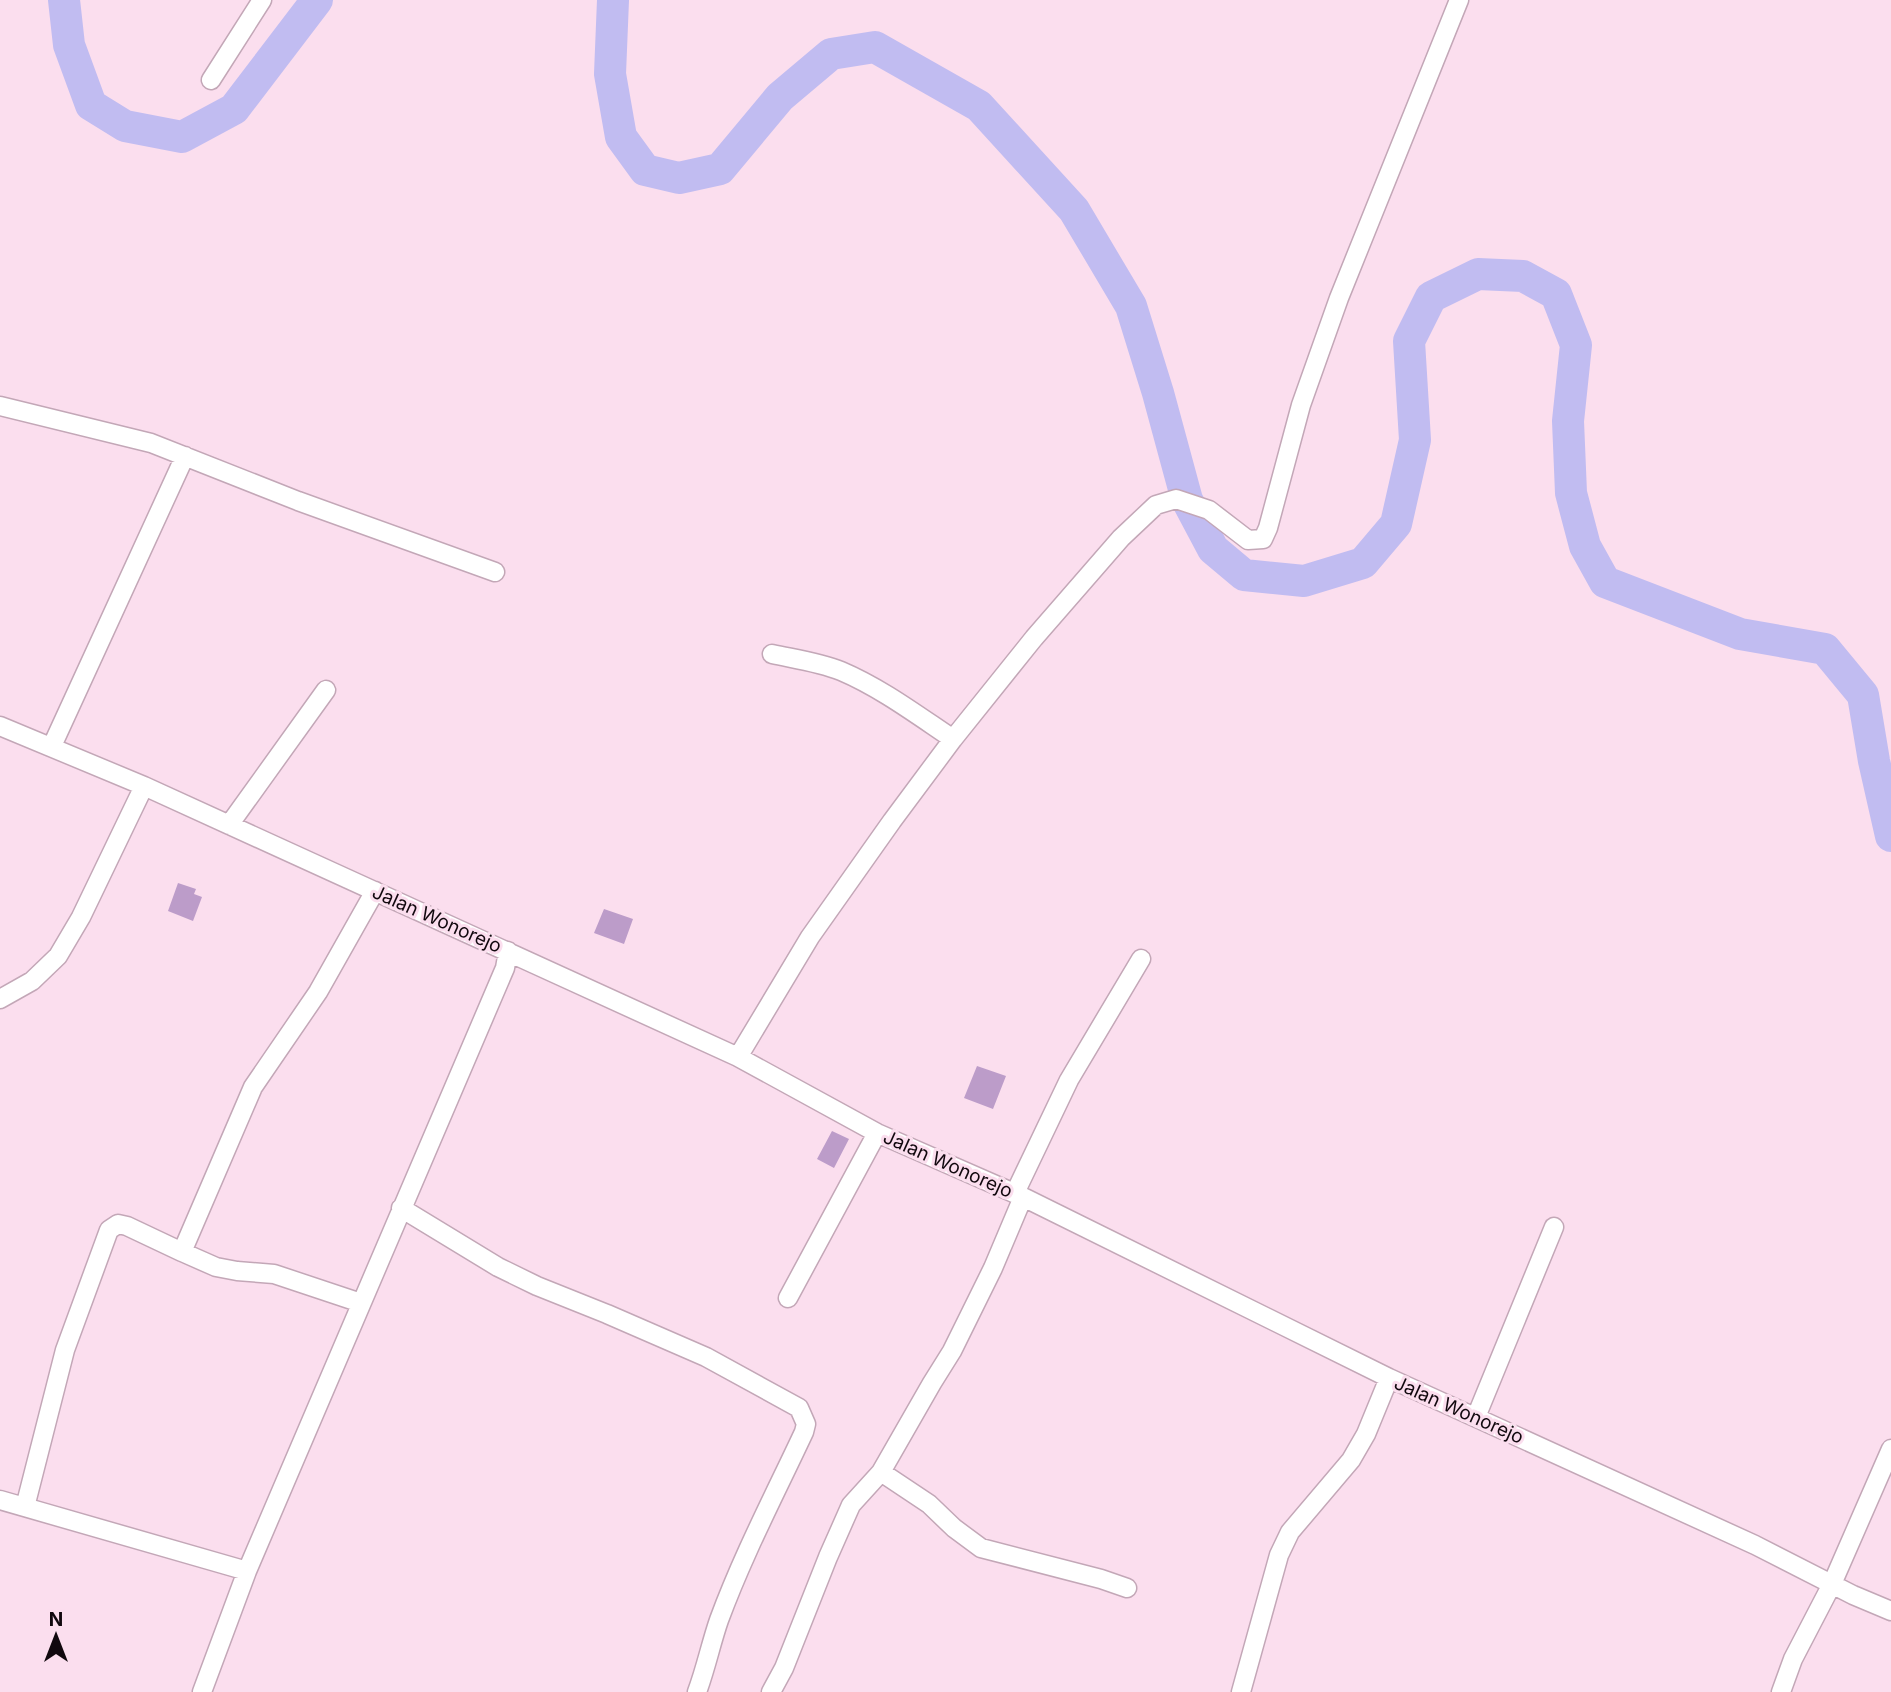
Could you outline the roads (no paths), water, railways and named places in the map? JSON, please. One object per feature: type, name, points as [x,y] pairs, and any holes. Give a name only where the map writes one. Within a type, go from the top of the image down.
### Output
[{"type":"street","points":[[211,80],[262,0]]},
{"type":"street","points":[[738,1057],[810,937],[953,739],[1034,638],[1121,538],[1156,505],[1163,501],[1180,500],[1209,510],[1248,540],[1261,540],[1265,534],[1301,405],[1339,298],[1459,0]]},
{"type":"street","points":[[0,406],[151,443],[298,501],[495,572]]},
{"type":"street","points":[[52,746],[185,456]]},
{"type":"street","points":[[772,654],[817,663],[840,671],[892,698],[953,739]]},
{"type":"street","points":[[229,825],[326,690]]},
{"type":"street","name":"Jalan Wonorejo","points":[[0,726],[144,786],[738,1057],[877,1133],[1019,1195],[1390,1378],[1755,1545],[1891,1611]]},
{"type":"street","points":[[0,999],[32,981],[58,956],[81,917],[144,786]]},
{"type":"street","points":[[182,1252],[253,1087],[318,992],[375,891]]},
{"type":"street","points":[[202,1692],[247,1571],[505,968],[508,951]]},
{"type":"street","points":[[771,1692],[784,1668],[851,1504],[881,1472],[932,1382],[953,1351],[993,1268],[1019,1195],[1069,1080],[1141,959]]},
{"type":"street","points":[[788,1298],[877,1133]]},
{"type":"street","points":[[401,1208],[498,1267],[706,1357],[799,1408],[806,1424],[804,1432],[731,1591],[697,1692]]},
{"type":"street","points":[[25,1507],[65,1350],[109,1230],[118,1224],[216,1267],[274,1274],[361,1303]]},
{"type":"street","points":[[1476,1417],[1554,1227]]},
{"type":"street","points":[[1241,1692],[1279,1555],[1290,1532],[1351,1460],[1390,1378]]},
{"type":"street","points":[[1781,1692],[1793,1659],[1832,1584],[1891,1449]]},
{"type":"street","points":[[881,1472],[929,1504],[954,1528],[981,1548],[1127,1588]]},
{"type":"street","points":[[0,1500],[247,1571]]},
{"type":"waterway","points":[[64,0],[69,45],[91,105],[125,126],[182,137],[234,109],[317,0]]},
{"type":"waterway","points":[[613,0],[610,74],[621,137],[645,170],[679,178],[720,169],[780,97],[831,54],[875,47],[979,106],[1074,210],[1131,306],[1187,500],[1213,549],[1244,575],[1304,581],[1363,563],[1396,524],[1415,440],[1409,341],[1431,297],[1478,274],[1523,276],[1556,294],[1576,345],[1568,421],[1571,493],[1585,546],[1605,582],[1740,634],[1825,649],[1863,695],[1891,836]]}]
